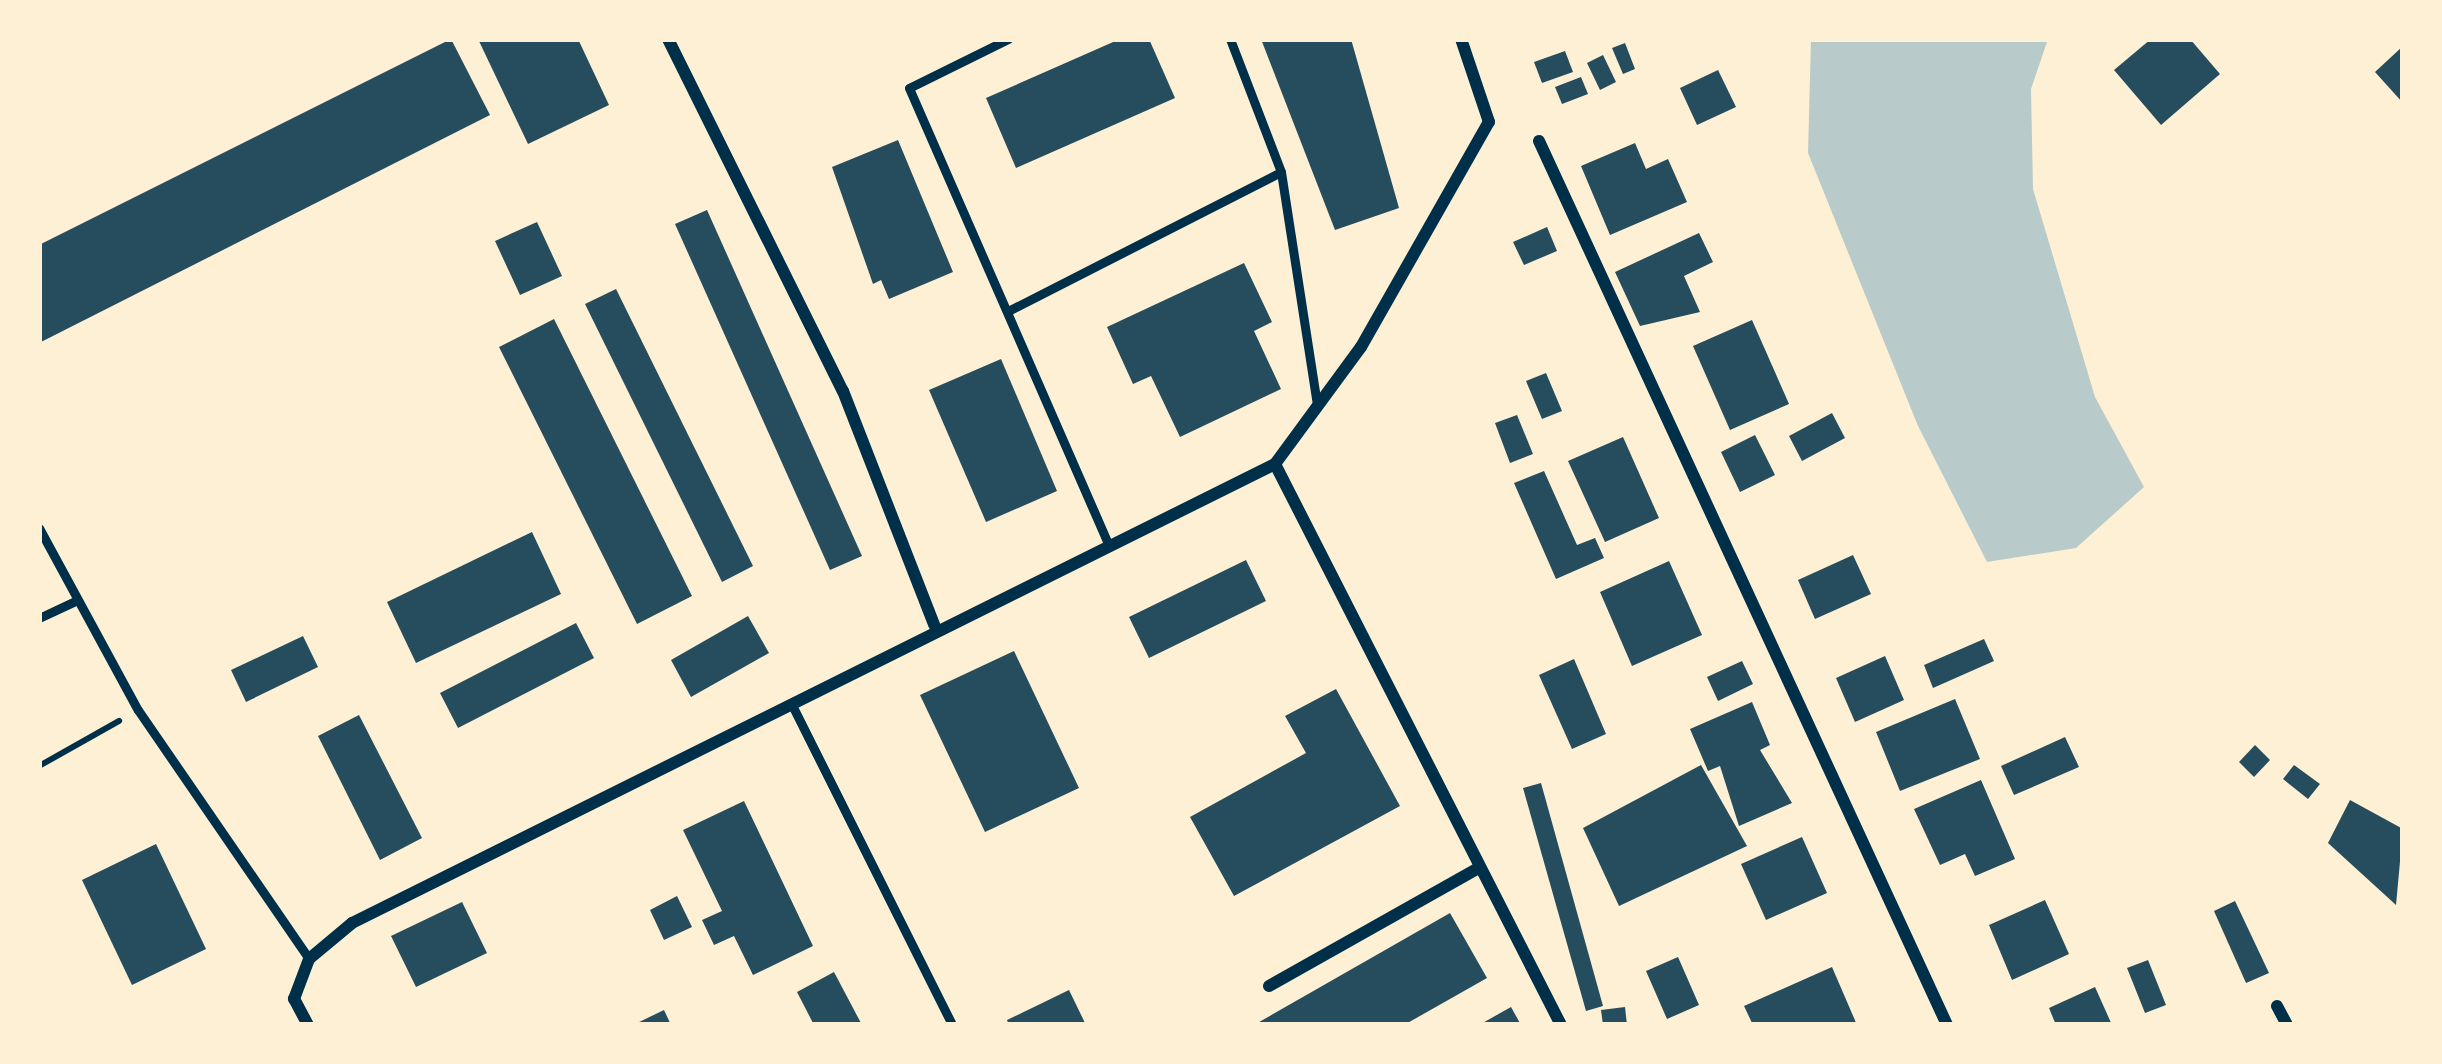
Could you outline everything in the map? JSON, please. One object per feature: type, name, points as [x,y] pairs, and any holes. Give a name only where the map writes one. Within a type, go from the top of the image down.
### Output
[{"type":"street","points":[[668,39],[843,391],[934,625]]},
{"type":"street","points":[[308,1025],[294,999],[309,959],[352,923],[572,805],[793,707],[934,625],[1275,464],[1318,413],[1360,347],[1489,122],[1461,39]]},
{"type":"street","points":[[1539,141],[1947,1025]]},
{"type":"street","points":[[1275,464],[1561,1025]]},
{"type":"street","points":[[1269,986],[1478,869]]},
{"type":"street","points":[[2277,1006],[2288,1025]]},
{"type":"lane","points":[[1008,39],[909,88],[1107,541]]},
{"type":"lane","points":[[1230,39],[1281,172],[1318,413]]},
{"type":"lane","points":[[1008,311],[1281,172]]},
{"type":"lane","points":[[39,527],[73,602],[138,710],[309,959]]},
{"type":"lane","points":[[39,618],[73,602]]},
{"type":"lane","points":[[793,707],[952,1025]]},
{"type":"path","points":[[39,766],[138,710]]},
{"type":"shaded area","points":[[1811,39],[2048,39],[2031,89],[2033,189],[2095,397],[2144,487],[2076,548],[1987,562],[1918,426],[1808,153]]},
{"type":"building","points":[[451,39],[490,115],[39,343],[39,245]]},
{"type":"building","points":[[478,39],[578,39],[609,105],[528,144]]},
{"type":"building","points":[[1120,39],[1149,39],[1175,98],[1016,168],[986,98]]},
{"type":"building","points":[[1261,39],[1351,39],[1399,208],[1335,230]]},
{"type":"building","points":[[2151,39],[2190,39],[2220,74],[2161,125],[2114,70]]},
{"type":"building","points":[[1625,43],[1635,69],[1623,74],[1612,48]]},
{"type":"building","points":[[2403,46],[2403,103],[2375,72]]},
{"type":"building","points":[[1565,51],[1573,72],[1542,83],[1534,62]]},
{"type":"building","points":[[1603,55],[1616,82],[1600,90],[1587,63]]},
{"type":"building","points":[[1718,70],[1736,107],[1697,125],[1680,88]]},
{"type":"building","points":[[1581,77],[1588,94],[1562,104],[1555,87]]},
{"type":"building","points":[[898,140],[953,272],[889,299],[881,280],[873,284],[832,167]]},
{"type":"building","points":[[1635,143],[1646,169],[1668,159],[1687,202],[1610,235],[1581,166]]},
{"type":"building","points":[[707,210],[862,556],[830,570],[675,224]]},
{"type":"building","points":[[537,222],[562,276],[520,295],[495,241]]},
{"type":"building","points":[[1547,227],[1557,251],[1524,265],[1513,242]]},
{"type":"building","points":[[1699,233],[1713,262],[1684,276],[1700,312],[1640,326],[1615,272]]},
{"type":"building","points":[[1244,263],[1272,322],[1254,331],[1281,389],[1180,437],[1151,376],[1133,384],[1107,327]]},
{"type":"building","points":[[616,289],[753,566],[722,582],[585,304]]},
{"type":"building","points":[[554,319],[692,596],[637,624],[499,347]]},
{"type":"building","points":[[1752,320],[1789,404],[1730,430],[1693,346]]},
{"type":"building","points":[[1001,359],[1057,491],[986,522],[929,390]]},
{"type":"building","points":[[1546,373],[1562,411],[1542,419],[1526,381]]},
{"type":"building","points":[[1832,413],[1845,438],[1802,461],[1789,436]]},
{"type":"building","points":[[1517,415],[1533,454],[1510,463],[1495,423]]},
{"type":"building","points":[[1755,435],[1775,475],[1740,492],[1721,452]]},
{"type":"building","points":[[1623,437],[1659,518],[1605,542],[1568,461]]},
{"type":"building","points":[[1544,471],[1577,545],[1595,538],[1604,558],[1556,579],[1514,483]]},
{"type":"building","points":[[532,532],[561,594],[416,663],[387,602]]},
{"type":"building","points":[[1853,555],[1871,594],[1815,619],[1798,580]]},
{"type":"building","points":[[1246,560],[1266,601],[1149,658],[1129,617]]},
{"type":"building","points":[[1669,561],[1702,635],[1632,666],[1600,592]]},
{"type":"building","points":[[748,616],[769,653],[691,697],[671,660]]},
{"type":"building","points":[[576,623],[594,658],[458,728],[440,693]]},
{"type":"building","points":[[303,636],[318,667],[246,702],[231,670]]},
{"type":"building","points":[[1984,639],[1994,661],[1933,688],[1924,665]]},
{"type":"building","points":[[1014,651],[1079,788],[985,832],[920,695]]},
{"type":"building","points":[[1885,656],[1904,700],[1855,722],[1836,678]]},
{"type":"building","points":[[1574,659],[1606,734],[1572,749],[1539,675]]},
{"type":"building","points":[[1742,661],[1753,684],[1718,701],[1707,677]]},
{"type":"building","points":[[1336,689],[1400,806],[1234,896],[1190,817],[1306,753],[1285,716]]},
{"type":"building","points":[[1955,699],[1980,759],[1900,791],[1876,732]]},
{"type":"building","points":[[1752,702],[1770,745],[1760,750],[1792,803],[1739,826],[1720,766],[1708,771],[1690,729]]},
{"type":"building","points":[[359,715],[422,838],[380,860],[318,736]]},
{"type":"building","points":[[2065,737],[2079,767],[2014,795],[2001,766]]},
{"type":"building","points":[[2255,745],[2270,760],[2254,777],[2239,762]]},
{"type":"building","points":[[1701,765],[1747,846],[1619,906],[1583,828]]},
{"type":"building","points":[[2294,765],[2320,784],[2308,799],[2283,779]]},
{"type":"building","points":[[1981,780],[2015,859],[1975,876],[1965,854],[1940,865],[1914,809]]},
{"type":"building","points":[[1541,783],[1603,1006],[1586,1011],[1523,788]]},
{"type":"building","points":[[2350,800],[2403,829],[2396,905],[2328,843]]},
{"type":"building","points":[[744,801],[813,946],[753,975],[734,936],[714,945],[702,920],[722,911],[683,830]]},
{"type":"building","points":[[1802,837],[1827,893],[1766,920],[1741,864]]},
{"type":"building","points":[[156,844],[206,949],[132,985],[82,880]]},
{"type":"building","points":[[677,896],[692,927],[664,940],[650,910]]},
{"type":"building","points":[[2045,900],[2069,954],[2012,980],[1989,925]]},
{"type":"building","points":[[2235,901],[2269,973],[2246,983],[2214,911]]},
{"type":"building","points":[[462,902],[487,953],[416,987],[391,936]]},
{"type":"building","points":[[1450,913],[1487,978],[1404,1025],[1254,1025]]},
{"type":"building","points":[[1678,957],[1699,1005],[1667,1019],[1646,971]]},
{"type":"building","points":[[2148,960],[2166,1005],[2145,1013],[2127,968]]},
{"type":"building","points":[[1832,967],[1857,1025],[1753,1025],[1744,1006]]},
{"type":"building","points":[[834,972],[862,1025],[814,1025],[797,992]]},
{"type":"building","points":[[2095,987],[2112,1025],[2056,1025],[2049,1008]]},
{"type":"building","points":[[1069,990],[1086,1025],[1009,1025],[1007,1020]]},
{"type":"building","points":[[1511,1007],[1521,1025],[1479,1025]]},
{"type":"building","points":[[1625,1007],[1627,1025],[1603,1025],[1601,1010]]},
{"type":"building","points":[[664,1010],[671,1025],[633,1025]]}]
